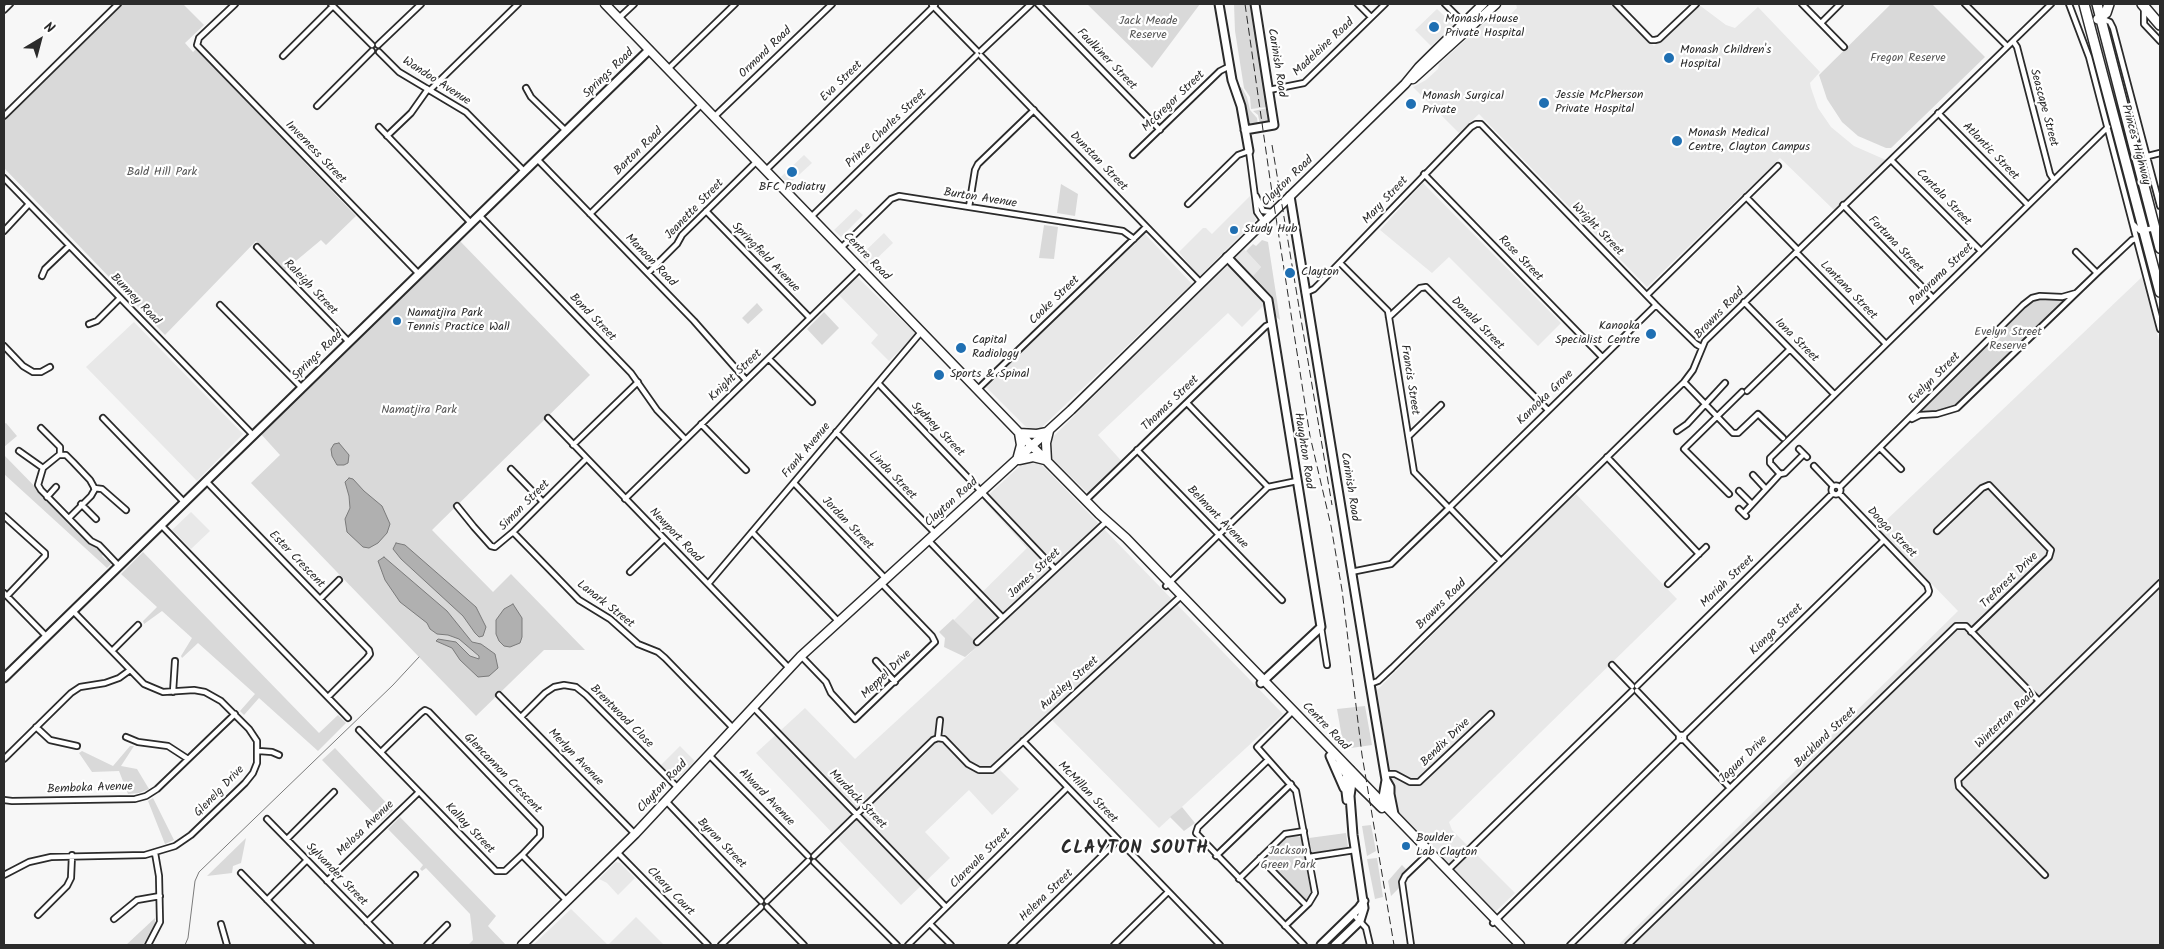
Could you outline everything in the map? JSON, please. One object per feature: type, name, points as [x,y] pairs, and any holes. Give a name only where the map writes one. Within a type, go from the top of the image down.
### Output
[{"type":"highway","name":"Princes Highway","points":[[2097,4],[2160,248]]},
{"type":"highway","points":[[2089,20],[2101,18],[2106,13],[2109,4]]},
{"type":"highway","name":"Princes Highway","points":[[2083,5],[2089,20],[2160,292]]},
{"type":"highway","points":[[2142,5],[2160,25]]},
{"type":"main road","name":"Centre Road","points":[[604,4],[1351,774],[1361,788],[1394,814],[1428,854],[1448,870],[1515,945]]},
{"type":"main road","name":"Clayton Road","points":[[522,945],[635,834],[801,656],[1049,431],[1405,84],[1420,65],[1483,4]]},
{"type":"main road","name":"Clayton Road","points":[[1405,84],[1423,71],[1496,4]]},
{"type":"main road","points":[[1049,431],[1046,443],[1047,461],[1033,457],[1017,460],[1021,445],[1019,433],[1037,434],[1049,431]]},
{"type":"main road","name":"Centre Road","points":[[1262,682],[1330,756],[1375,793],[1381,803],[1428,854],[1520,945]]},
{"type":"street","points":[[4,10],[10,4]]},
{"type":"street","points":[[4,116],[118,4]]},
{"type":"street","name":"Inverness Street","points":[[234,4],[199,38],[197,45],[419,274]]},
{"type":"street","points":[[317,106],[372,48],[378,46],[420,4]]},
{"type":"street","points":[[387,136],[412,113],[429,90],[518,4]]},
{"type":"street","points":[[619,18],[634,4]]},
{"type":"street","points":[[668,69],[735,4]]},
{"type":"street","name":"Ormond Road","points":[[714,117],[832,4]]},
{"type":"street","name":"Prince Charles Street","points":[[811,217],[1031,4]]},
{"type":"street","name":"Faulkiner Street","points":[[1038,4],[1160,130]]},
{"type":"street","points":[[1219,4],[1233,83],[1240,102],[1249,151],[1257,212],[1264,222]]},
{"type":"street","name":"Carinish Road","points":[[1245,130],[1274,125],[1255,4]]},
{"type":"street","points":[[1358,4],[1371,17]]},
{"type":"street","name":"Madeleine Road","points":[[1269,90],[1304,83],[1385,4]]},
{"type":"street","points":[[1445,4],[1464,23]]},
{"type":"street","points":[[1616,4],[1651,40],[1659,39],[1696,4]]},
{"type":"street","points":[[1802,4],[1844,47]]},
{"type":"street","points":[[1821,23],[1840,4]]},
{"type":"street","points":[[1965,4],[2007,46]]},
{"type":"street","name":"Browns Road","points":[[1370,684],[1392,668],[1684,382],[1693,370],[1701,347],[1744,302],[2051,4]]},
{"type":"street","points":[[2069,4],[2089,56],[2160,329]]},
{"type":"street","points":[[283,56],[332,5],[372,48],[379,52]]},
{"type":"street","points":[[2142,5],[2144,24],[2160,41]]},
{"type":"street","name":"Dunstan Street","points":[[934,6],[1201,283]]},
{"type":"street","name":"Eva Street","points":[[766,170],[934,6]]},
{"type":"street","points":[[2101,18],[2110,22],[2113,27],[2160,206]]},
{"type":"street","name":"Seascape Street","points":[[2013,41],[2017,47],[2050,174],[2054,180]]},
{"type":"street","points":[[378,46],[379,52]]},
{"type":"street","name":"Springs Road","points":[[4,678],[649,50]]},
{"type":"street","name":"Wandoo Avenue","points":[[379,52],[399,72],[466,112],[524,171]]},
{"type":"street","name":"McGregor Street","points":[[1133,155],[1220,71],[1230,66]]},
{"type":"street","points":[[526,88],[532,97],[566,131]]},
{"type":"street","points":[[2102,105],[2108,92]]},
{"type":"street","name":"Barton Road","points":[[590,214],[702,104]]},
{"type":"street","points":[[969,207],[975,170],[978,164],[1034,110]]},
{"type":"street","name":"Atlantic Street","points":[[1938,113],[2028,205]]},
{"type":"street","name":"Mary Street","points":[[1305,292],[1314,289],[1471,127],[1481,124]]},
{"type":"street","name":"Wright Street","points":[[1481,124],[1647,295],[1701,347]]},
{"type":"street","points":[[379,127],[471,223]]},
{"type":"street","name":"Panorama Street","points":[[1780,474],[1769,460],[1834,394],[2108,127]]},
{"type":"street","points":[[1188,204],[1238,155],[1249,151]]},
{"type":"street","points":[[2148,156],[2160,153]]},
{"type":"street","name":"Manoon Road","points":[[537,159],[648,273],[746,380]]},
{"type":"street","name":"Cantala Street","points":[[1891,160],[1981,251]]},
{"type":"street","name":"Jeanette Street","points":[[648,273],[757,162]]},
{"type":"street","points":[[1647,295],[1778,166]]},
{"type":"street","name":"Rose Street","points":[[1424,174],[1602,357]]},
{"type":"street","name":"Bunney Road","points":[[4,178],[253,435]]},
{"type":"street","points":[[1255,194],[1263,211],[1267,213],[1275,211]]},
{"type":"street","name":"Burton Avenue","points":[[841,248],[891,199],[899,196],[1123,231],[1134,239]]},
{"type":"street","name":"Carinish Road","points":[[1290,196],[1385,780],[1394,814]]},
{"type":"street","name":"Lantana Street","points":[[1746,197],[1886,344]]},
{"type":"street","points":[[4,231],[29,204]]},
{"type":"street","name":"Fortuna Street","points":[[1843,205],[1933,298]]},
{"type":"street","name":"Springfield Avenue","points":[[706,212],[810,318]]},
{"type":"street","name":"Bond Street","points":[[479,215],[638,382],[657,410],[685,438]]},
{"type":"street","points":[[2132,222],[2139,231],[2155,228]]},
{"type":"street","name":"Cooke Street","points":[[978,389],[1146,227]]},
{"type":"street","name":"Evelyn Street","points":[[1906,422],[1920,415],[1949,412],[1957,408],[2097,272],[2132,240],[2136,239]]},
{"type":"street","points":[[42,276],[45,269],[69,246]]},
{"type":"street","name":"Raleigh Street","points":[[257,247],[349,342]]},
{"type":"street","points":[[2076,252],[2097,272]]},
{"type":"street","name":"Haughton Road","points":[[1227,257],[1265,296],[1268,304],[1327,664]]},
{"type":"street","name":"Francis Street","points":[[1340,262],[1388,311],[1414,472],[1501,560]]},
{"type":"street","name":"Knight Street","points":[[624,499],[861,268]]},
{"type":"street","points":[[2144,269],[2156,278]]},
{"type":"street","name":"Donald Street","points":[[1389,316],[1420,288],[1426,288],[1548,410]]},
{"type":"street","name":"Evelyn Street","points":[[1840,487],[2023,305],[2032,298],[2040,296],[2062,297],[2076,293]]},
{"type":"street","points":[[89,324],[97,321],[120,298]]},
{"type":"street","name":"Iona Street","points":[[1744,302],[1834,394]]},
{"type":"street","name":"Kanooka Grove","points":[[1351,572],[1391,564],[1656,304]]},
{"type":"street","points":[[220,305],[302,388]]},
{"type":"street","name":"Thomas Street","points":[[1086,500],[1266,326],[1271,324]]},
{"type":"street","name":"Frank Avenue","points":[[708,584],[922,331]]},
{"type":"street","points":[[4,346],[23,366],[33,372],[41,372],[50,367]]},
{"type":"street","points":[[1729,494],[1684,450],[1790,349]]},
{"type":"street","points":[[769,358],[812,402]]},
{"type":"street","points":[[573,445],[638,382]]},
{"type":"street","points":[[1684,382],[1736,434],[1758,414],[1782,438]]},
{"type":"street","name":"Sydney Street","points":[[878,383],[1055,569]]},
{"type":"street","points":[[1677,431],[1687,424],[1725,383]]},
{"type":"street","points":[[1187,403],[1268,487]]},
{"type":"street","points":[[1408,436],[1441,405]]},
{"type":"street","points":[[103,418],[184,502]]},
{"type":"street","name":"Newport Road","points":[[548,418],[624,499],[789,668]]},
{"type":"street","points":[[701,424],[746,470]]},
{"type":"street","points":[[42,428],[60,447],[60,455]]},
{"type":"street","name":"Linda Street","points":[[836,432],[935,533]]},
{"type":"street","points":[[1880,448],[1901,468]]},
{"type":"street","points":[[1739,509],[1745,515],[1765,488],[1780,474],[1784,473],[1806,455],[1799,449]]},
{"type":"street","name":"Belmont Avenue","points":[[1137,450],[1282,600]]},
{"type":"street","points":[[19,451],[43,468]]},
{"type":"street","points":[[69,518],[91,496],[94,488],[90,480],[67,456],[60,455],[43,468],[38,485],[47,497],[119,566]]},
{"type":"street","points":[[1607,457],[1699,554]]},
{"type":"street","name":"Simon Street","points":[[457,506],[491,546],[495,547],[500,545],[586,459]]},
{"type":"street","points":[[1814,466],[1833,486],[1832,490],[1836,493],[1840,487],[1833,486]]},
{"type":"street","points":[[512,469],[543,502]]},
{"type":"street","points":[[1753,475],[1765,488]]},
{"type":"street","points":[[1168,585],[1268,487],[1297,481]]},
{"type":"street","name":"Ester Crescent","points":[[206,482],[372,654],[328,697]]},
{"type":"street","name":"Jordan Street","points":[[794,483],[883,580]]},
{"type":"street","name":"Treforest Drive","points":[[1937,531],[1982,488],[1989,485],[2051,550],[2049,557],[1972,632]]},
{"type":"street","points":[[47,497],[56,487]]},
{"type":"street","points":[[94,488],[102,489],[126,510]]},
{"type":"street","points":[[1739,491],[1752,504]]},
{"type":"street","name":"Dooga Street","points":[[1836,493],[1929,588]]},
{"type":"street","name":"Moriah Street","points":[[1448,870],[1836,493]]},
{"type":"street","points":[[81,504],[96,519]]},
{"type":"street","points":[[4,516],[45,554],[43,560],[6,594],[47,636]]},
{"type":"street","name":"James Street","points":[[977,642],[1055,569],[1109,524]]},
{"type":"street","points":[[161,525],[348,718]]},
{"type":"street","name":"Lanark Street","points":[[513,532],[579,600],[610,619],[638,644],[658,652],[734,728]]},
{"type":"street","points":[[752,532],[838,622]]},
{"type":"street","points":[[630,572],[664,539]]},
{"type":"street","points":[[928,540],[1002,617]]},
{"type":"street","name":"Kionga Street","points":[[1494,921],[1884,540]]},
{"type":"street","points":[[1668,584],[1706,547]]},
{"type":"street","points":[[320,599],[339,580]]},
{"type":"street","name":"Meppel Drive","points":[[801,656],[826,682],[831,693],[855,719],[935,642],[932,636],[883,580]]},
{"type":"street","name":"Winterton Road","points":[[2044,875],[1958,784],[1961,777],[2160,583]]},
{"type":"street","name":"Jaguar Drive","points":[[1570,945],[1928,594],[1929,588]]},
{"type":"street","name":"Audsley Street","points":[[938,738],[944,739],[968,764],[979,770],[992,770],[1180,597]]},
{"type":"street","points":[[73,611],[144,684],[163,692],[194,690],[206,692],[221,701],[234,714],[257,741],[258,751],[272,752],[279,755]]},
{"type":"street","points":[[112,651],[138,625]]},
{"type":"street","points":[[1262,682],[1321,626]]},
{"type":"street","name":"Buckland Street","points":[[1628,945],[1956,626],[1966,626],[1972,632]]},
{"type":"street","points":[[1972,632],[2039,702]]},
{"type":"street","points":[[173,692],[175,661]]},
{"type":"street","points":[[876,661],[895,682]]},
{"type":"street","points":[[1612,665],[1730,788]]},
{"type":"street","points":[[4,759],[71,692],[80,687],[105,683],[119,678],[130,670]]},
{"type":"street","name":"Brentwood Close","points":[[520,716],[545,693],[554,688],[564,686],[576,687],[678,788]]},
{"type":"street","name":"Merlyn Avenue","points":[[500,696],[635,834]]},
{"type":"street","name":"Murdock Street","points":[[753,707],[946,907]]},
{"type":"street","name":"Glencannon Crescent","points":[[381,752],[425,708],[540,828],[540,836],[522,855]]},
{"type":"street","name":"Bemboka Avenue","points":[[4,800],[136,799],[146,796],[157,789],[234,714]]},
{"type":"street","points":[[1285,926],[1315,893],[1296,791],[1258,750],[1258,744],[1290,714]]},
{"type":"street","name":"Bendix Drive","points":[[1385,780],[1395,774],[1410,782],[1419,782],[1492,714]]},
{"type":"street","points":[[721,945],[933,740],[938,738],[940,720]]},
{"type":"street","points":[[36,727],[50,740],[77,746]]},
{"type":"street","name":"Kallay Street","points":[[359,730],[496,871],[505,871],[522,855]]},
{"type":"street","points":[[126,737],[138,742],[168,746],[188,759]]},
{"type":"street","name":"McMillan Street","points":[[1022,742],[1219,945]]},
{"type":"street","name":"Glenelg Drive","points":[[4,875],[37,860],[72,855],[140,855],[155,853],[175,846],[184,840],[245,783],[256,766],[258,751]]},
{"type":"street","name":"Alward Avenue","points":[[709,755],[810,858]]},
{"type":"street","points":[[1330,756],[1348,795]]},
{"type":"street","points":[[1268,760],[1196,830],[1197,836],[1304,945]]},
{"type":"street","points":[[1335,945],[1360,921],[1364,912],[1348,795],[1351,774]]},
{"type":"street","points":[[1375,793],[1385,780]]},
{"type":"street","name":"Carinish Road","points":[[1381,803],[1385,780]]},
{"type":"street","points":[[1216,856],[1291,784]]},
{"type":"street","name":"Clarevale Street","points":[[908,945],[1067,788]]},
{"type":"street","points":[[1348,795],[1361,788]]},
{"type":"street","points":[[287,839],[334,792]]},
{"type":"street","name":"Melosa Avenue","points":[[327,881],[419,792]]},
{"type":"street","points":[[1381,803],[1390,794]]},
{"type":"street","name":"Byron Street","points":[[666,801],[804,945]]},
{"type":"street","name":"Sylvander Street","points":[[267,819],[390,945]]},
{"type":"street","points":[[1239,879],[1285,834],[1304,831]]},
{"type":"street","name":"Helena Street","points":[[1011,945],[1118,840]]},
{"type":"street","points":[[1309,857],[1355,850]]},
{"type":"street","name":"Cleary Court","points":[[617,852],[708,945]]},
{"type":"street","points":[[148,945],[160,925],[158,867],[155,853]]},
{"type":"street","points":[[1412,945],[1402,882],[1428,854]]},
{"type":"street","points":[[38,915],[67,886],[71,878],[72,855]]},
{"type":"street","points":[[522,855],[568,901]]},
{"type":"street","points":[[810,858],[897,945]]},
{"type":"street","points":[[1260,858],[1306,905]]},
{"type":"street","points":[[267,900],[307,860]]},
{"type":"street","points":[[241,873],[310,945]]},
{"type":"street","points":[[368,922],[415,875]]},
{"type":"street","points":[[1114,945],[1168,892]]},
{"type":"street","points":[[114,918],[137,900],[149,896],[160,896]]},
{"type":"street","points":[[1321,945],[1364,901]]},
{"type":"street","points":[[1353,914],[1368,932],[1370,945]]},
{"type":"street","points":[[221,924],[225,932],[227,945]]},
{"type":"street","points":[[930,924],[951,945]]},
{"type":"street","points":[[427,945],[447,925]]},
{"type":"shaded area","name":"Monash Medical Centre, Clayton Campus","points":[[1516,4],[1612,4],[1654,46],[1698,4],[1726,25],[1735,28],[1758,7],[1820,72],[1810,83],[1811,88],[1818,108],[1831,127],[1854,146],[1886,160],[1834,210],[1780,158],[1647,287],[1479,114],[1459,133],[1413,87],[1426,80],[1438,69],[1439,64],[1483,24],[1491,21],[1501,23],[1517,8]]},
{"type":"shaded area","name":"Monash House Private Hospital","points":[[1437,9],[1454,25],[1431,46],[1415,30]]},
{"type":"shaded area","points":[[804,155],[812,163],[789,184],[781,177]]},
{"type":"shaded area","points":[[1423,183],[1561,323],[1538,346],[1449,257],[1432,273],[1380,230]]},
{"type":"shaded area","points":[[1250,196],[1256,220],[1199,277],[1179,252],[1203,228],[1206,228],[1212,234]]},
{"type":"shaded area","points":[[856,209],[863,215],[841,237],[834,230]]},
{"type":"shaded area","points":[[884,233],[893,243],[869,266],[860,256]]},
{"type":"shaded area","points":[[1145,234],[1192,284],[1041,428],[1031,430],[986,387]]},
{"type":"shaded area","points":[[1244,249],[1261,267],[1253,276],[1263,286],[1261,288],[1233,259]]},
{"type":"shaded area","points":[[1226,264],[1230,265],[1263,301],[1263,306],[1242,327],[1228,313],[1098,435],[1126,466],[1093,498],[1051,458],[1049,453],[1052,438]]},
{"type":"shaded area","points":[[857,277],[916,334],[889,361],[871,343],[878,335],[839,295]]},
{"type":"shaded area","points":[[2142,277],[2160,344],[2160,945],[1618,945],[1958,611],[1878,528]]},
{"type":"shaded area","points":[[134,322],[243,434],[197,481],[86,367]]},
{"type":"shaded area","points":[[339,443],[349,455],[348,463],[344,465],[337,465],[332,456],[331,449],[334,444]]},
{"type":"shaded area","points":[[1033,461],[1042,465],[1283,714],[1159,828],[1050,718],[1000,770],[1019,789],[992,815],[969,790],[925,832],[950,858],[901,905],[756,753],[805,708],[855,759],[978,646],[954,620],[1027,548],[983,500],[1023,463]]},
{"type":"shaded area","points":[[349,478],[353,479],[382,506],[390,524],[387,533],[378,543],[369,548],[363,547],[347,532],[345,519],[350,508],[345,482]]},
{"type":"shaded area","points":[[1575,493],[1677,599],[1449,822],[1452,830],[1515,893],[1495,912],[1398,812],[1376,691]]},
{"type":"shaded area","points":[[191,512],[210,531],[191,549],[172,530]]},
{"type":"shaded area","points":[[396,543],[405,545],[476,607],[486,627],[483,636],[479,637],[463,616],[401,559],[393,549]]},
{"type":"shaded area","points":[[384,557],[447,611],[472,642],[481,644],[495,654],[498,668],[489,676],[478,677],[460,660],[452,648],[436,641],[438,639],[456,642],[470,656],[479,659],[479,656],[459,639],[437,634],[430,629],[427,623],[400,602],[385,580],[378,561]]},
{"type":"shaded area","points":[[513,604],[522,618],[522,637],[520,643],[510,647],[504,646],[499,641],[496,634],[496,620],[504,609]]},
{"type":"shaded area","points":[[680,746],[695,761],[673,784],[658,768]]},
{"type":"shaded area","points":[[616,862],[620,863],[635,878],[618,895],[607,883],[599,879]]},
{"type":"shaded area","points":[[571,909],[608,945],[533,945]]},
{"type":"shaded area","points":[[636,917],[664,945],[608,945]]},
{"type":"green space","name":"Bald Hill Park","points":[[123,4],[183,4],[204,25],[185,43],[193,52],[196,49],[356,216],[326,245],[321,240],[285,270],[256,241],[165,335],[4,168],[4,121]]},
{"type":"green space","name":"Jack Meade Reserve","points":[[1087,4],[1200,4],[1152,68]]},
{"type":"green space","points":[[1234,4],[1252,4],[1268,107],[1251,109],[1250,97],[1244,88],[1235,31]]},
{"type":"green space","name":"Fregon Reserve","points":[[1891,4],[1932,4],[1985,57],[1891,148],[1886,148],[1858,136],[1842,122],[1827,99],[1819,75]]},
{"type":"green space","points":[[1235,83],[1242,88],[1247,97],[1250,110],[1257,118],[1258,125],[1251,126],[1247,122]]},
{"type":"green space","points":[[1268,108],[1270,119],[1267,123],[1260,124],[1258,115],[1253,111]]},
{"type":"green space","points":[[1061,184],[1078,194],[1075,216],[1057,213]]},
{"type":"green space","points":[[1044,225],[1058,227],[1054,259],[1039,258]]},
{"type":"green space","name":"Namatjira Park","points":[[459,240],[590,375],[432,530],[493,592],[511,574],[585,650],[544,650],[476,716],[251,483],[280,455],[260,433]]},
{"type":"green space","points":[[1262,240],[1268,242],[1280,320],[1275,316],[1272,296],[1253,276],[1261,267],[1246,251],[1253,244],[1256,246]]},
{"type":"green space","name":"Evelyn Street Reserve","points":[[2038,298],[2064,299],[2065,302],[1958,406],[1939,412],[1925,412],[1922,409],[2022,309]]},
{"type":"green space","points":[[757,303],[763,310],[748,324],[742,318]]},
{"type":"green space","points":[[824,312],[839,328],[822,345],[807,329]]},
{"type":"green space","points":[[6,423],[17,436],[4,447],[4,424]]},
{"type":"green space","points":[[4,455],[89,542],[104,553],[102,556],[106,560],[109,558],[111,564],[107,568],[4,474]]},
{"type":"green space","points":[[143,552],[319,733],[338,715],[346,723],[318,751],[259,698],[244,715],[240,711],[255,694],[198,643],[182,658],[181,656],[192,638],[162,611],[144,624],[143,621],[157,607],[121,574]]},
{"type":"green space","points":[[953,619],[979,645],[965,657],[944,647],[945,638],[939,632]]},
{"type":"green space","points":[[1365,706],[1372,745],[1344,749],[1337,709]]},
{"type":"green space","points":[[130,746],[134,746],[121,766],[137,769],[149,789],[139,793],[128,794],[119,771],[92,772],[79,753],[82,751],[113,766]]},
{"type":"green space","points":[[335,748],[393,810],[381,821],[322,760]]},
{"type":"green space","points":[[153,798],[174,840],[165,844],[148,801]]},
{"type":"green space","points":[[1182,807],[1195,823],[1184,831],[1170,817]]},
{"type":"green space","points":[[400,817],[496,916],[488,926],[506,945],[468,945],[473,940],[470,914],[426,868],[422,871],[420,869],[423,865],[388,829]]},
{"type":"green space","points":[[1371,825],[1376,851],[1367,856],[1362,826]]},
{"type":"green space","points":[[1346,833],[1348,847],[1312,853],[1309,838]]},
{"type":"green space","name":"Jackson Green Park","points":[[1297,835],[1301,838],[1311,894],[1306,902],[1263,859],[1285,837]]},
{"type":"green space","points":[[246,838],[241,863],[233,866],[232,873],[207,876]]},
{"type":"green space","points":[[1377,858],[1383,897],[1375,899],[1367,859]]},
{"type":"green space","points":[[1402,865],[1407,870],[1399,880],[1400,887],[1391,896],[1388,881]]},
{"type":"green space","points":[[155,918],[155,925],[143,945],[126,945]]},
{"type":"waterway","points":[[185,945],[188,938],[195,881],[199,872],[393,685],[419,657]]},
{"type":"railway","points":[[1245,4],[1310,436],[1331,526],[1342,590],[1362,755],[1394,945]]},
{"type":"railway","points":[[1272,145],[1332,505]]},
{"type":"place","name":"Monash House Private Hospital","points":[[1434,27]]},
{"type":"place","name":"Monash Children's Hospital","points":[[1669,58]]},
{"type":"place","name":"Jessie McPherson Private Hospital","points":[[1544,103]]},
{"type":"place","name":"Monash Surgical Private","points":[[1411,104]]},
{"type":"place","name":"Monash Medical Centre, Clayton Campus","points":[[1677,141]]},
{"type":"place","name":"BFC Podiatry","points":[[792,172]]},
{"type":"place","name":"Study Hub","points":[[1234,230]]},
{"type":"place","name":"Clayton","points":[[1290,273]]},
{"type":"place","name":"Namatjira Park Tennis Practice Wall","points":[[397,321]]},
{"type":"place","name":"Kanooka Specialist Centre","points":[[1651,334]]},
{"type":"place","name":"Capital Radiology","points":[[961,348]]},
{"type":"place","name":"Sports & Spinal","points":[[939,375]]},
{"type":"place","name":"Boulder Lab Clayton","points":[[1406,846]]},
{"type":"district","name":"CLAYTON SOUTH","points":[[1135,850]]}]
